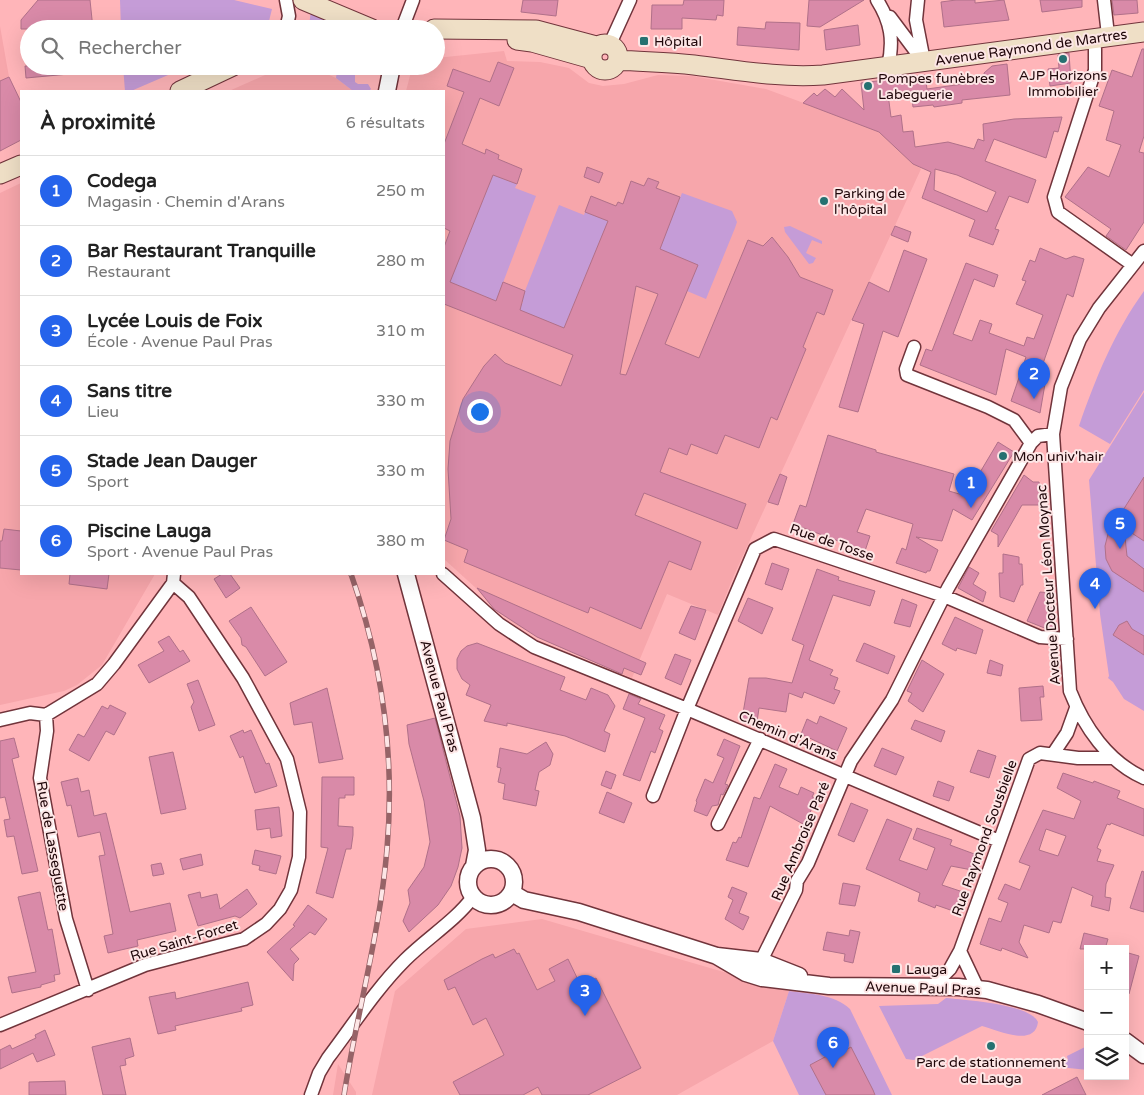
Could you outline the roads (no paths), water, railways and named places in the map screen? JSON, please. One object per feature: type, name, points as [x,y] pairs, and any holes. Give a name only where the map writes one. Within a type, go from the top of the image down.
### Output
[{"type":"main road","points":[[303,0],[351,20]]},
{"type":"main road","points":[[445,29],[536,30],[604,52]]},
{"type":"main road","name":"Avenue Raymond de Martres","points":[[604,52],[782,76],[823,75],[1100,36],[1144,32]]},
{"type":"main road","points":[[445,41],[511,40],[604,52]]},
{"type":"main road","points":[[182,90],[214,75]]},
{"type":"main road","points":[[0,174],[20,165]]},
{"type":"street","points":[[286,0],[288,20]]},
{"type":"street","points":[[405,20],[413,0]]},
{"type":"street","points":[[604,52],[630,0]]},
{"type":"street","points":[[918,0],[916,20],[924,61]]},
{"type":"street","points":[[1104,0],[1100,36],[1096,49],[1095,70],[1054,197],[1055,207],[1058,212],[1133,265]]},
{"type":"street","points":[[880,5],[924,61]]},
{"type":"street","points":[[880,5],[891,29],[892,48],[888,66]]},
{"type":"street","points":[[387,90],[390,75]]},
{"type":"street","name":"Avenue Docteur Léon Moynac","points":[[1144,252],[1099,308],[1080,339],[1065,372],[1053,434],[1070,691],[1076,708],[1097,741],[1113,758],[1144,778]]},
{"type":"street","points":[[914,347],[906,369],[907,375],[988,407],[1014,420],[1031,443],[1038,436],[1053,434]]},
{"type":"street","name":"Chemin d'Arans","points":[[444,575],[499,624],[534,647],[844,775],[851,761],[892,700],[944,596],[1031,443]]},
{"type":"street","name":"Rue de Tosse","points":[[653,796],[687,709],[755,548],[774,539],[944,596],[1040,637],[1067,638]]},
{"type":"street","name":"Avenue Paul Pras","points":[[406,575],[472,818],[477,850],[474,866]]},
{"type":"street","points":[[0,720],[30,713],[46,715],[96,684],[114,664],[173,578]]},
{"type":"street","name":"Rue Saint-Forcet","points":[[0,1026],[145,965],[244,938],[266,924],[280,909],[291,890],[299,857],[300,812],[288,759],[243,678],[189,597],[173,578]]},
{"type":"street","points":[[1053,754],[1067,734],[1076,708]]},
{"type":"street","name":"Rue de Lasseguette","points":[[46,715],[47,731],[40,778],[66,919],[88,990]]},
{"type":"street","points":[[718,824],[760,739]]},
{"type":"street","name":"Rue Raymond Sousbielle","points":[[932,987],[950,969],[960,951],[1028,759],[1040,753],[1078,758],[1113,758]]},
{"type":"street","name":"Rue Ambroise Paré","points":[[761,961],[796,890],[797,881],[808,863],[844,775],[999,841]]},
{"type":"street","name":"Avenue Paul Pras","points":[[472,818],[490,847],[503,861]]},
{"type":"street","points":[[487,858],[503,861],[513,872],[515,886],[512,893],[508,899],[494,906],[478,902],[473,897],[468,881],[474,866],[487,858]]},
{"type":"street","name":"Avenue Paul Pras","points":[[512,893],[524,900],[579,912],[717,956],[761,961],[780,967],[813,983]]},
{"type":"street","points":[[311,1095],[319,1073],[328,1058],[402,962],[430,936],[462,911],[473,897]]},
{"type":"street","points":[[960,951],[978,989]]},
{"type":"street","name":"Avenue Paul Pras","points":[[717,956],[746,973],[762,978],[857,987],[978,989],[1010,996],[1084,1021]]},
{"type":"street","points":[[1129,1036],[1144,1039]]},
{"type":"street","points":[[1129,1044],[1144,1055]]},
{"type":"railway","points":[[344,1095],[374,942],[384,880],[389,814],[389,779],[384,710],[371,641],[351,575]]},
{"type":"place","name":"Hôpital","points":[[644,41]]},
{"type":"place","name":"AJP Horizons Immobilier","points":[[1063,59]]},
{"type":"place","name":"Pompes funèbres Labeguerie","points":[[868,86]]},
{"type":"place","name":"Parking de l'hôpital","points":[[824,201]]},
{"type":"place","name":"Bar Restaurant Tranquille","points":[[1034,399]]},
{"type":"place","name":"Mon univ'hair","points":[[1003,456]]},
{"type":"place","name":"Codega","points":[[971,508]]},
{"type":"place","name":"Stade Jean Dauger","points":[[1120,549]]},
{"type":"place","name":"Sans titre","points":[[1095,609]]},
{"type":"place","name":"Lauga","points":[[896,969]]},
{"type":"place","name":"Lycée Louis de Foix","points":[[585,1016]]},
{"type":"place","name":"Parc de stationnement de Lauga","points":[[991,1046]]},
{"type":"place","name":"Piscine Lauga","points":[[833,1068]]}]
